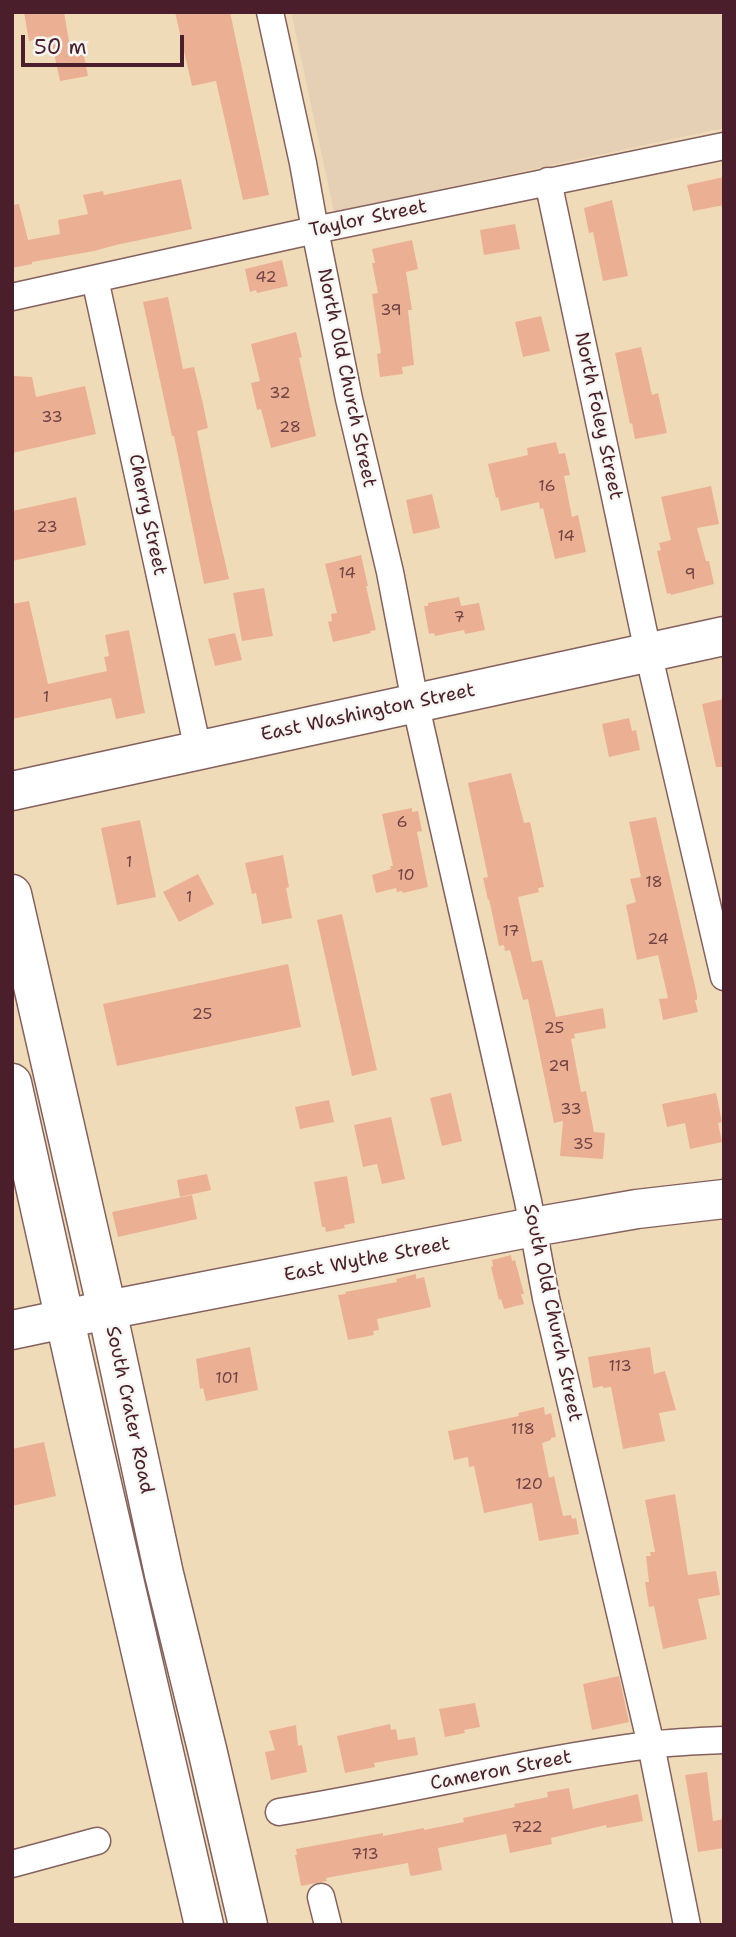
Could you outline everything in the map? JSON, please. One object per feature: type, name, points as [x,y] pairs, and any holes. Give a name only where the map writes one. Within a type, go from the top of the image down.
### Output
[{"type":"main road","name":"East Washington Street","points":[[12,791],[724,636]]},
{"type":"main road","name":"South Crater Road","points":[[12,894],[164,1574],[248,1925]]},
{"type":"main road","points":[[12,1083],[204,1925]]},
{"type":"main road","name":"East Wythe Street","points":[[12,1331],[533,1227],[637,1209],[724,1199]]},
{"type":"street","name":"North Old Church Street","points":[[270,12],[303,163],[349,399],[390,572],[415,702]]},
{"type":"street","name":"Taylor Street","points":[[12,296],[314,230],[724,146]]},
{"type":"street","name":"North Foley Street","points":[[548,181],[648,652],[724,977]]},
{"type":"street","name":"Cherry Street","points":[[95,279],[198,750]]},
{"type":"street","name":"South Old Church Street","points":[[415,702],[533,1227],[546,1298],[651,1745],[687,1925]]},
{"type":"street","name":"Cameron Street","points":[[279,1811],[571,1757],[651,1745],[724,1740]]},
{"type":"street","points":[[12,1864],[97,1841]]},
{"type":"street","points":[[321,1897],[328,1925]]},
{"type":"shaded area","points":[[291,12],[724,12],[724,128],[334,212]]},
{"type":"building","points":[[24,12],[64,12],[71,53],[83,51],[88,76],[60,81],[49,37],[29,41]]},
{"type":"building","points":[[175,12],[230,12],[269,195],[243,200],[216,81],[192,86]]},
{"type":"building","points":[[724,177],[724,205],[693,211],[687,185]]},
{"type":"building","points":[[181,179],[192,229],[12,268],[12,205],[19,204],[28,240],[60,234],[58,220],[88,214],[83,195],[103,191],[104,195]]},
{"type":"building","points":[[612,200],[628,276],[603,281],[593,232],[589,233],[584,208]]},
{"type":"building","points":[[515,224],[520,249],[484,255],[480,230]]},
{"type":"building","points":[[412,240],[418,269],[406,272],[412,310],[408,310],[414,365],[402,367],[403,374],[380,377],[377,354],[381,353],[372,294],[378,293],[372,249]]},
{"type":"building","points":[[282,260],[288,286],[250,292],[245,269]]},
{"type":"building","points":[[168,297],[183,369],[194,367],[203,404],[208,428],[197,431],[229,579],[204,584],[143,302]]},
{"type":"building","points":[[541,316],[550,351],[523,357],[515,322]]},
{"type":"building","points":[[296,332],[316,436],[271,448],[261,409],[257,410],[251,383],[260,381],[251,344]]},
{"type":"building","points":[[641,347],[652,395],[658,393],[667,433],[635,439],[615,353]]},
{"type":"building","points":[[12,376],[32,377],[36,397],[85,386],[96,434],[12,453]]},
{"type":"building","points":[[556,442],[559,454],[565,453],[570,475],[564,476],[572,517],[578,515],[586,552],[555,559],[543,508],[540,509],[539,502],[501,511],[488,464],[528,455],[527,448]]},
{"type":"building","points":[[711,486],[719,524],[697,528],[714,584],[667,594],[657,551],[661,550],[659,543],[671,540],[661,497]]},
{"type":"building","points":[[432,494],[440,528],[413,534],[406,500]]},
{"type":"building","points":[[76,497],[86,545],[12,561],[12,511]]},
{"type":"building","points":[[361,555],[376,630],[333,642],[328,622],[332,621],[331,614],[337,613],[325,564]]},
{"type":"building","points":[[264,588],[273,636],[242,641],[233,593]]},
{"type":"building","points":[[459,597],[461,606],[479,603],[485,630],[465,634],[464,630],[435,636],[434,633],[429,634],[424,606]]},
{"type":"building","points":[[29,601],[48,684],[107,671],[104,657],[109,656],[105,635],[129,630],[145,713],[116,719],[111,698],[12,719],[12,604]]},
{"type":"building","points":[[235,633],[242,660],[215,666],[208,639]]},
{"type":"building","points":[[724,699],[724,767],[716,767],[702,704]]},
{"type":"building","points":[[629,718],[632,731],[636,730],[640,750],[609,757],[602,724]]},
{"type":"building","points":[[511,773],[524,823],[530,822],[544,887],[538,888],[539,892],[518,897],[532,962],[542,960],[556,1017],[603,1008],[606,1028],[574,1034],[575,1038],[571,1039],[581,1092],[586,1091],[594,1132],[605,1133],[603,1159],[560,1156],[563,1121],[554,1123],[528,999],[523,1000],[510,950],[505,951],[504,945],[499,946],[488,900],[483,878],[488,877],[468,783]]},
{"type":"building","points":[[412,808],[412,812],[418,811],[422,831],[417,832],[428,887],[403,893],[397,892],[396,888],[376,893],[372,875],[393,866],[382,814]]},
{"type":"building","points":[[656,817],[697,995],[695,1000],[698,1012],[663,1020],[659,999],[668,998],[658,955],[637,960],[626,905],[636,902],[630,879],[641,877],[629,822]]},
{"type":"building","points":[[140,820],[156,897],[117,905],[101,828]]},
{"type":"building","points":[[283,855],[292,918],[262,924],[256,893],[252,894],[245,863]]},
{"type":"building","points":[[198,874],[214,904],[179,922],[163,892]]},
{"type":"building","points":[[342,914],[377,1070],[352,1076],[317,920]]},
{"type":"building","points":[[288,964],[301,1027],[117,1066],[103,1004]]},
{"type":"building","points":[[451,1093],[462,1141],[442,1146],[430,1098]]},
{"type":"building","points":[[716,1093],[722,1122],[718,1123],[722,1142],[690,1149],[685,1123],[667,1127],[662,1104]]},
{"type":"building","points":[[329,1100],[334,1122],[300,1129],[295,1107]]},
{"type":"building","points":[[391,1117],[405,1179],[382,1184],[377,1164],[363,1167],[354,1125]]},
{"type":"building","points":[[207,1174],[211,1190],[180,1197],[177,1180]]},
{"type":"building","points":[[347,1176],[355,1223],[326,1232],[325,1227],[322,1227],[314,1182]]},
{"type":"building","points":[[192,1195],[197,1219],[118,1237],[112,1212]]},
{"type":"building","points":[[511,1255],[512,1261],[515,1260],[524,1304],[504,1309],[501,1299],[499,1300],[491,1267],[492,1260]]},
{"type":"building","points":[[416,1274],[416,1279],[424,1277],[431,1307],[377,1319],[379,1330],[373,1331],[374,1335],[348,1340],[338,1295],[397,1282],[396,1279]]},
{"type":"building","points":[[250,1347],[258,1390],[206,1401],[203,1388],[200,1389],[196,1359]]},
{"type":"building","points":[[650,1347],[654,1374],[665,1371],[676,1410],[659,1413],[665,1441],[623,1449],[611,1387],[593,1388],[588,1357]]},
{"type":"building","points":[[544,1407],[545,1415],[551,1413],[556,1437],[542,1443],[549,1478],[554,1476],[563,1516],[571,1515],[572,1519],[576,1518],[579,1534],[539,1541],[532,1503],[484,1513],[474,1466],[469,1467],[468,1457],[454,1460],[448,1431],[519,1416],[518,1413]]},
{"type":"building","points":[[44,1442],[56,1496],[12,1506],[12,1449]]},
{"type":"building","points":[[675,1494],[688,1575],[716,1571],[720,1595],[698,1599],[707,1639],[663,1649],[654,1606],[649,1607],[645,1582],[649,1582],[646,1556],[655,1552],[645,1500]]},
{"type":"building","points":[[619,1676],[629,1722],[592,1730],[583,1684]]},
{"type":"building","points":[[475,1703],[480,1727],[445,1737],[439,1709]]},
{"type":"building","points":[[390,1724],[391,1730],[396,1729],[398,1740],[415,1737],[418,1755],[374,1763],[375,1767],[345,1773],[337,1736]]},
{"type":"building","points":[[296,1725],[298,1746],[302,1745],[307,1772],[271,1780],[265,1752],[275,1750],[269,1731]]},
{"type":"building","points":[[707,1772],[713,1821],[724,1819],[724,1848],[698,1852],[685,1775]]},
{"type":"building","points":[[569,1788],[573,1809],[638,1794],[643,1821],[607,1828],[606,1825],[551,1838],[552,1844],[510,1853],[506,1834],[438,1848],[442,1870],[412,1876],[408,1863],[326,1878],[327,1881],[301,1886],[296,1849],[464,1822],[463,1818],[515,1807],[514,1804],[548,1797],[547,1792]]}]
